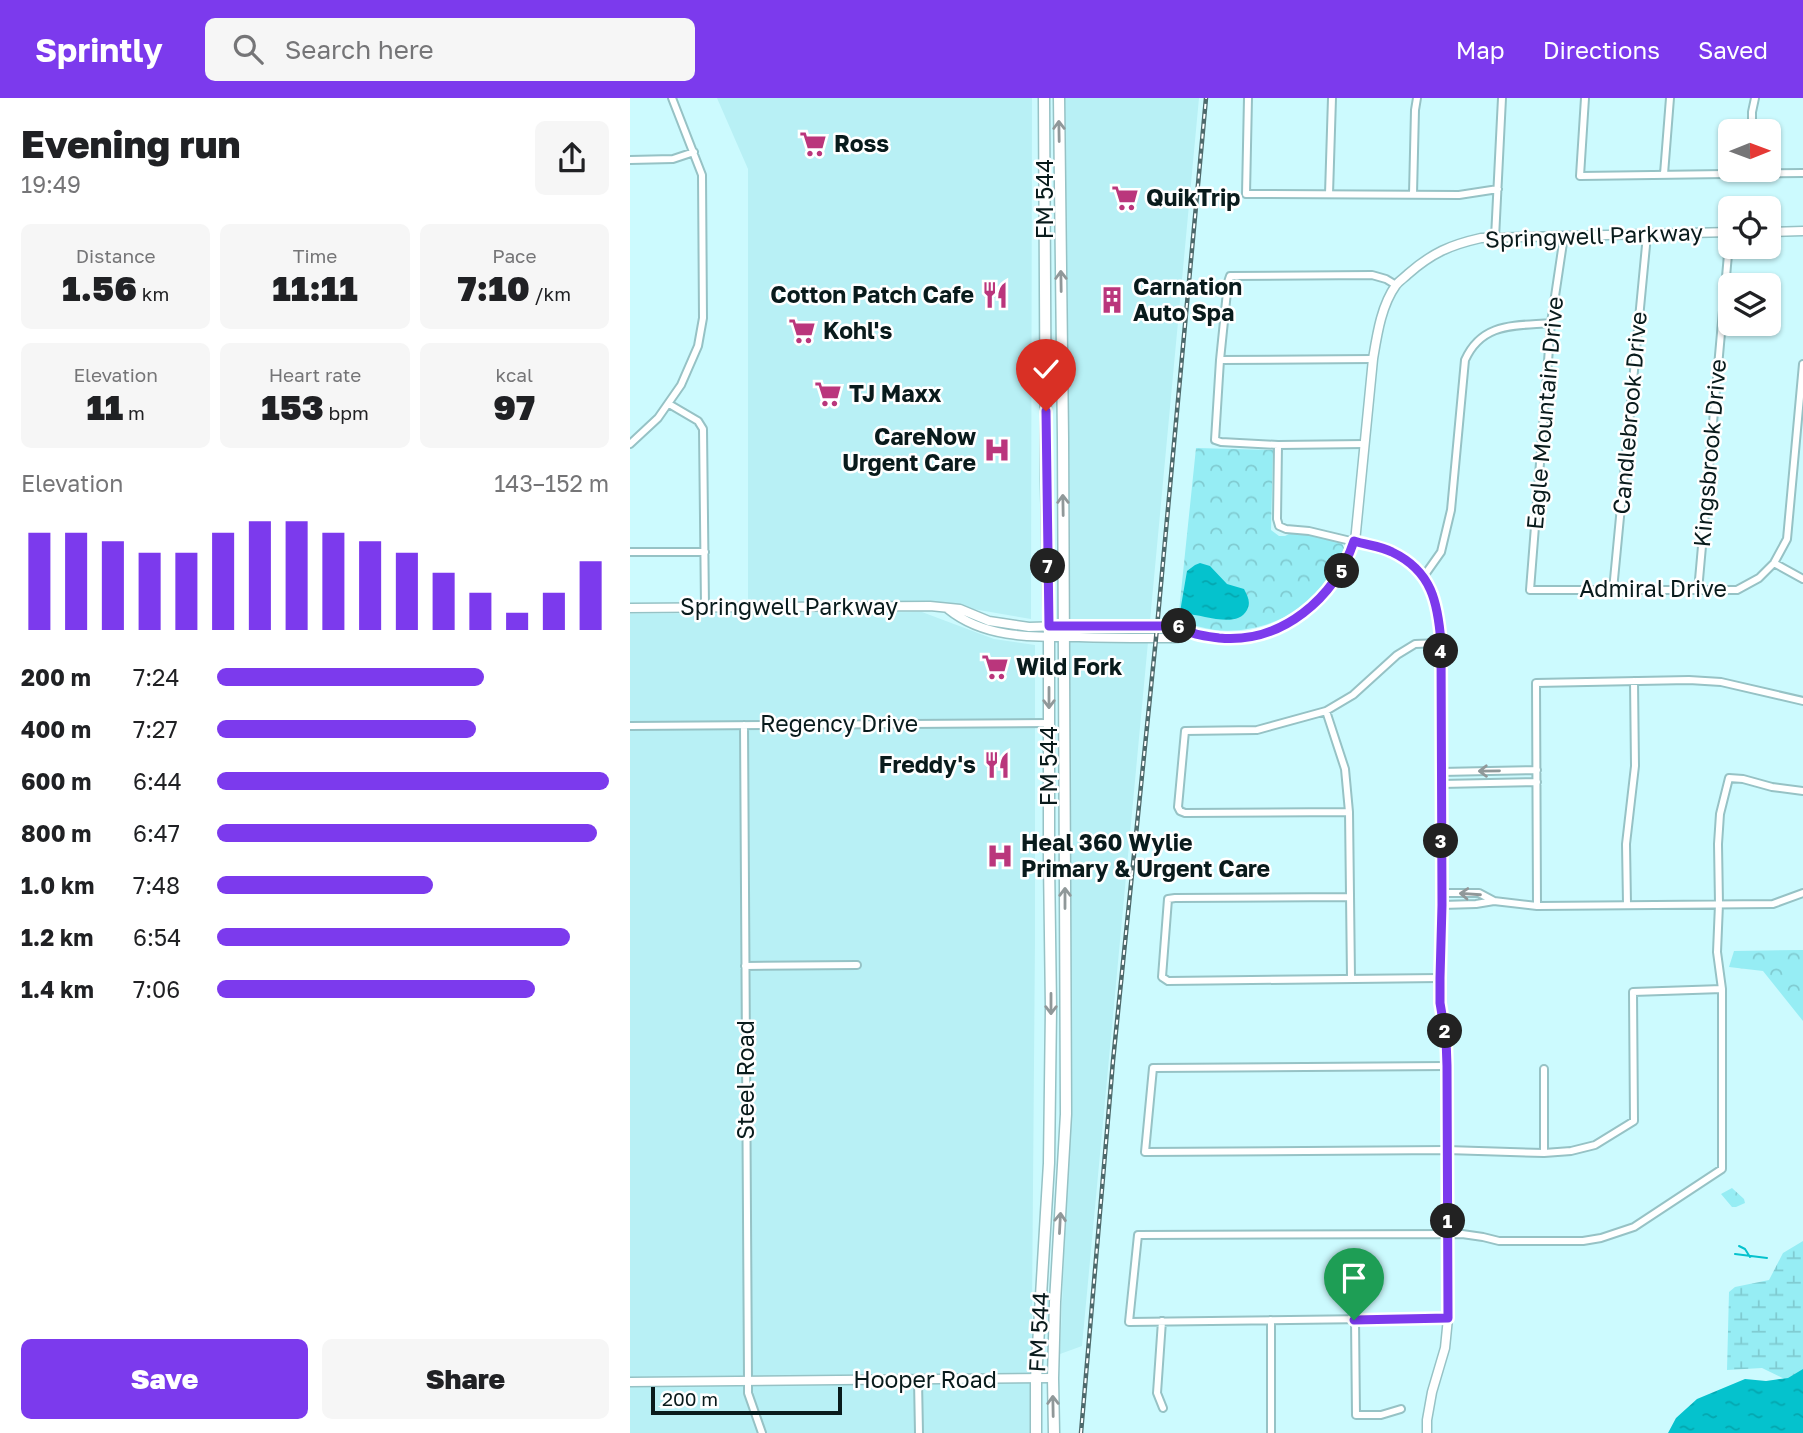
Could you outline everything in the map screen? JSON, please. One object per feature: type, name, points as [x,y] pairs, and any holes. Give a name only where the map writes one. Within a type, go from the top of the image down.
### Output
[{"type":"main road","name":"FM 544","points":[[1036,1433],[1036,1380],[1049,1136],[1049,632],[1044,98]]},
{"type":"main road","name":"FM 544","points":[[1054,1433],[1055,1302],[1066,1114],[1059,98]]},
{"type":"main road","points":[[1045,164],[1059,164]]},
{"type":"main road","points":[[1045,328],[1061,327]]},
{"type":"main road","points":[[1046,478],[1063,478]]},
{"type":"main road","points":[[1049,809],[1065,809]]},
{"type":"main road","points":[[1050,930],[1054,932],[1059,943],[1059,972],[1065,985]]},
{"type":"main road","points":[[1044,1251],[1049,1253],[1052,1261],[1055,1302]]},
{"type":"street","points":[[630,444],[649,428],[681,385],[698,346],[703,318],[702,174],[672,98]]},
{"type":"street","points":[[1248,98],[1246,194],[1459,195],[1498,189]]},
{"type":"street","points":[[1329,194],[1332,98]]},
{"type":"street","points":[[1413,194],[1417,98]]},
{"type":"street","points":[[1496,238],[1502,98]]},
{"type":"street","points":[[1585,98],[1580,176],[1718,172]]},
{"type":"street","points":[[1664,174],[1670,98]]},
{"type":"street","points":[[1752,119],[1755,98]]},
{"type":"street","points":[[630,160],[673,159],[694,152]]},
{"type":"street","points":[[1782,172],[1803,173]]},
{"type":"street","points":[[1781,232],[1803,231]]},
{"type":"street","name":"Springwell Parkway","points":[[630,608],[930,607],[948,609],[957,617],[992,631],[1020,636],[1049,632],[1064,626],[1138,625],[1179,626],[1189,633],[1226,638],[1265,633],[1294,620],[1315,605],[1345,565],[1354,541],[1373,359],[1384,310],[1396,285],[1421,262],[1440,250],[1481,238],[1718,232]]},
{"type":"street","name":"Candlebrook Drive","points":[[1613,590],[1647,235]]},
{"type":"street","name":"Eagle Mountain Drive","points":[[1530,590],[1551,324],[1564,236]]},
{"type":"street","name":"Kingsbrook Drive","points":[[1698,591],[1728,259]]},
{"type":"street","points":[[1365,444],[1278,445],[1215,440],[1228,282],[1230,276],[1372,275],[1396,285]]},
{"type":"street","points":[[1424,576],[1441,552],[1451,510],[1465,360],[1471,347],[1485,334],[1498,328],[1551,324]]},
{"type":"street","points":[[1220,360],[1373,359]]},
{"type":"street","name":"Admiral Drive","points":[[1530,590],[1737,590],[1759,578],[1774,564],[1787,539],[1803,364]]},
{"type":"street","points":[[669,404],[698,421],[703,429],[705,607]]},
{"type":"street","points":[[1278,445],[1279,526],[1391,551],[1424,576],[1434,594],[1439,615],[1442,905],[1440,1003],[1447,1066],[1448,1318],[1445,1348],[1432,1392],[1427,1433]]},
{"type":"street","points":[[630,552],[705,551]]},
{"type":"street","points":[[1774,564],[1803,579]]},
{"type":"street","points":[[1138,625],[1138,638]]},
{"type":"street","name":"Springwell Parkway","points":[[1049,632],[1064,637],[1138,638],[1178,638],[1189,633]]},
{"type":"street","points":[[1349,812],[1180,811],[1178,807],[1185,731],[1257,730],[1326,711],[1353,695],[1397,655],[1415,644],[1441,643]]},
{"type":"street","points":[[1537,906],[1536,683],[1689,680],[1721,682],[1803,701]]},
{"type":"street","points":[[1627,904],[1626,844],[1635,766],[1634,681]]},
{"type":"street","points":[[1326,711],[1345,769],[1349,812],[1351,978]]},
{"type":"street","name":"Regency Drive","points":[[630,726],[1049,723]]},
{"type":"street","name":"Steel Road","points":[[744,725],[748,1393],[762,1433]]},
{"type":"street","points":[[1441,772],[1537,770]]},
{"type":"street","points":[[1448,1318],[1129,1322],[1138,1236],[1462,1234],[1499,1241],[1583,1241],[1634,1227],[1722,1168],[1722,989],[1717,952],[1717,844],[1729,778],[1803,791]]},
{"type":"street","points":[[1441,784],[1537,782]]},
{"type":"street","points":[[1441,893],[1479,892],[1494,901]]},
{"type":"street","points":[[1442,905],[1494,901],[1537,906],[1773,904],[1803,893]]},
{"type":"street","points":[[1350,897],[1168,899],[1162,977],[1168,981],[1440,978]]},
{"type":"street","points":[[745,967],[858,965]]},
{"type":"street","points":[[1447,1066],[1153,1068],[1145,1152],[1447,1150],[1544,1153],[1571,1151],[1595,1145],[1634,1121],[1633,992],[1722,989]]},
{"type":"street","points":[[1544,1069],[1544,1153]]},
{"type":"street","points":[[1354,1320],[1356,1415],[1381,1415],[1401,1409]]},
{"type":"street","points":[[1162,1321],[1157,1393],[1163,1408]]},
{"type":"street","points":[[1271,1321],[1271,1433]]},
{"type":"street","name":"Hooper Road","points":[[630,1382],[1053,1378]]},
{"type":"street","points":[[918,1380],[919,1433]]},
{"type":"shaded area","points":[[717,98],[1032,98],[1031,619],[938,603],[748,601],[748,169]]},
{"type":"shaded area","points":[[1065,98],[1199,98],[1082,1346],[1060,1354],[1070,1104]]},
{"type":"shaded area","points":[[922,612],[994,639],[1035,645],[1031,1433],[630,1433],[630,614]]},
{"type":"green space","points":[[1196,448],[1273,450],[1271,530],[1279,536],[1291,533],[1310,535],[1342,543],[1344,548],[1325,584],[1294,612],[1276,621],[1236,630],[1215,630],[1178,621]]},
{"type":"green space","points":[[1803,950],[1803,1021],[1763,971],[1729,967],[1734,951]]},
{"type":"green space","points":[[1732,1188],[1745,1203],[1732,1207],[1721,1194]]},
{"type":"green space","points":[[1803,1241],[1803,1388],[1762,1368],[1727,1370],[1729,1292],[1735,1287],[1769,1280],[1783,1253]]},
{"type":"water","points":[[1200,563],[1210,566],[1227,584],[1244,589],[1249,604],[1242,616],[1227,620],[1180,612],[1187,571]]},
{"type":"water","points":[[1803,1369],[1803,1433],[1668,1433],[1676,1418],[1697,1399],[1745,1379],[1766,1381],[1788,1378]]},
{"type":"waterway","points":[[1739,1246],[1745,1249],[1750,1257]]},
{"type":"waterway","points":[[1735,1254],[1767,1258]]},
{"type":"railway","points":[[1081,1433],[1113,1061],[1156,638],[1206,98]]},
{"type":"place","name":"Ross","points":[[813,144]]},
{"type":"place","name":"QuikTrip","points":[[1125,198]]},
{"type":"place","name":"Cotton Patch Cafe","points":[[995,295]]},
{"type":"place","name":"Carnation Auto Spa","points":[[1112,300]]},
{"type":"place","name":"Kohl's","points":[[802,331]]},
{"type":"place","name":"TJ Maxx","points":[[828,394]]},
{"type":"place","name":"CareNow Urgent Care","points":[[997,450]]},
{"type":"place","name":"Wild Fork","points":[[995,667]]},
{"type":"place","name":"Freddy's","points":[[997,765]]},
{"type":"place","name":"Heal 360 Wylie Primary & Urgent Care","points":[[1000,856]]},
{"type":"route","points":[[1046,411],[1049,626],[1179,626],[1189,633],[1226,638],[1265,633],[1294,620],[1315,605],[1339,576],[1354,541],[1391,551],[1424,576],[1434,594],[1441,643],[1440,1003],[1447,1066],[1448,1318],[1354,1320]]}]
